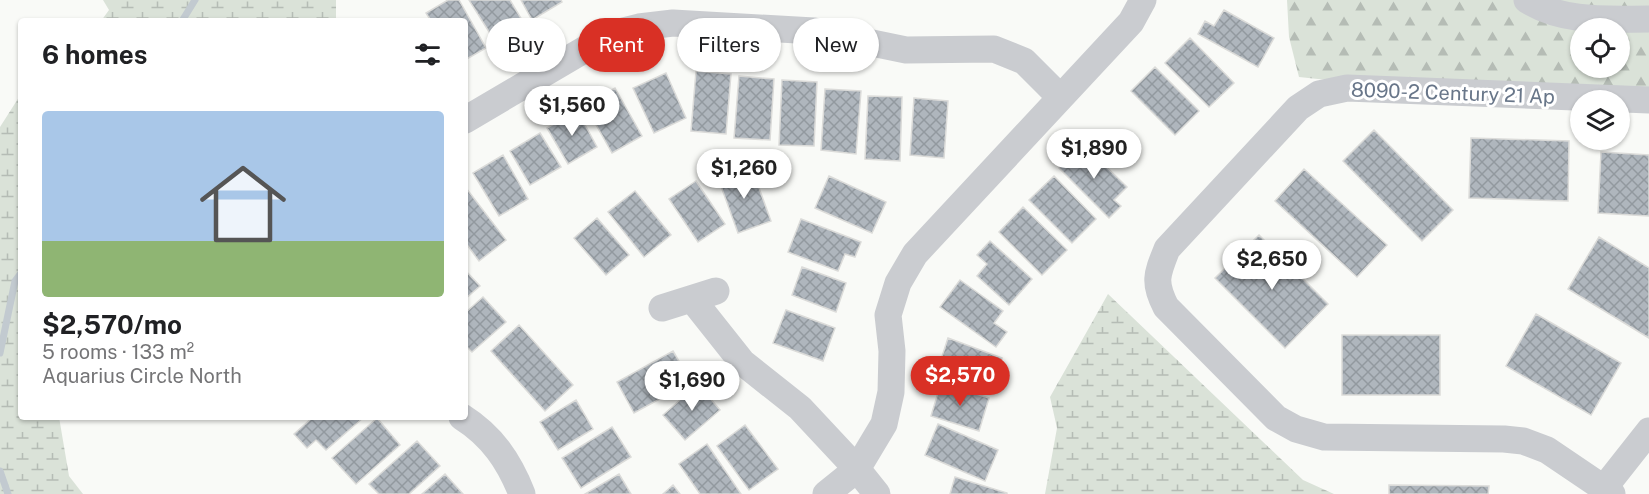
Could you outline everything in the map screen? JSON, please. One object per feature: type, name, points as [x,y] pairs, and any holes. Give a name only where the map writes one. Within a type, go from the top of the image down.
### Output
[{"type":"street","points":[[826,494],[857,469],[884,424],[891,392],[892,351],[888,315],[898,283],[915,254],[1131,22],[1143,0]]},
{"type":"street","points":[[1527,0],[1537,7],[1564,16],[1591,20],[1649,19]]},
{"type":"street","points":[[468,118],[611,34],[639,27],[673,24],[814,31],[906,50],[994,49],[1024,62],[1060,98]]},
{"type":"street","name":"8090-2 Century 21 Ap","points":[[1649,100],[1347,88],[1319,94],[1298,108],[1167,249],[1158,272],[1157,291],[1166,307],[1276,418],[1296,429],[1324,437],[1523,441],[1547,450],[1608,491],[1649,430]]},
{"type":"street","points":[[662,308],[704,295],[742,362],[800,408],[878,494]]},
{"type":"street","points":[[467,420],[498,449],[522,494]]},
{"type":"green space","points":[[103,0],[336,0],[336,18],[103,18],[109,10]]},
{"type":"green space","points":[[1287,0],[1649,0],[1649,93],[1630,92],[1630,90],[1571,90],[1337,81],[1299,77],[1289,37]]},
{"type":"green space","points":[[18,99],[18,420],[60,420],[69,476],[83,494],[0,494],[0,127]]},
{"type":"green space","points":[[1108,294],[1303,480],[1334,494],[1045,494],[1057,428],[1050,397]]},
{"type":"building","points":[[448,0],[459,0],[486,48],[468,58],[468,18],[429,18],[426,13]]},
{"type":"building","points":[[469,0],[510,0],[521,18],[486,18],[486,27]]},
{"type":"building","points":[[521,0],[561,0],[562,2],[535,18],[531,18]]},
{"type":"building","points":[[1224,10],[1274,38],[1258,67],[1198,34],[1205,21],[1214,26]]},
{"type":"building","points":[[1190,38],[1234,83],[1209,107],[1165,63]]},
{"type":"building","points":[[1155,67],[1199,111],[1175,135],[1131,91]]},
{"type":"building","points":[[696,72],[731,74],[726,134],[691,131]]},
{"type":"building","points":[[666,73],[686,118],[654,133],[633,88]]},
{"type":"building","points":[[739,76],[774,79],[770,140],[734,138]]},
{"type":"building","points":[[782,80],[817,82],[814,146],[779,145]]},
{"type":"building","points":[[615,88],[642,136],[612,153],[590,114],[606,106],[600,96]]},
{"type":"building","points":[[825,89],[861,91],[856,154],[821,150]]},
{"type":"building","points":[[868,96],[902,97],[900,161],[865,159]]},
{"type":"building","points":[[914,98],[948,101],[944,158],[910,155]]},
{"type":"building","points":[[577,110],[597,147],[568,164],[547,128]]},
{"type":"building","points":[[1374,130],[1453,210],[1422,241],[1343,161]]},
{"type":"building","points":[[540,133],[561,167],[530,185],[510,151]]},
{"type":"building","points":[[1471,138],[1569,141],[1568,201],[1469,198]]},
{"type":"building","points":[[1083,144],[1127,187],[1114,200],[1121,206],[1109,218],[1059,168]]},
{"type":"building","points":[[1601,152],[1649,155],[1649,216],[1598,213]]},
{"type":"building","points":[[503,155],[528,199],[499,216],[473,173]]},
{"type":"building","points":[[751,166],[771,221],[738,233],[718,178]]},
{"type":"building","points":[[1304,169],[1387,245],[1357,277],[1275,201]]},
{"type":"building","points":[[829,176],[886,202],[872,233],[815,208]]},
{"type":"building","points":[[1054,176],[1096,219],[1072,243],[1029,200]]},
{"type":"building","points":[[696,181],[725,224],[698,242],[669,199]]},
{"type":"building","points":[[468,191],[506,240],[479,261],[468,246]]},
{"type":"building","points":[[635,191],[671,235],[644,257],[608,212]]},
{"type":"building","points":[[1023,207],[1067,250],[1042,275],[999,232]]},
{"type":"building","points":[[597,218],[629,255],[606,275],[574,238]]},
{"type":"building","points":[[801,219],[861,242],[855,257],[845,254],[838,271],[788,252]]},
{"type":"building","points":[[1259,235],[1328,304],[1285,348],[1215,278]]},
{"type":"building","points":[[1599,237],[1649,268],[1649,338],[1568,289]]},
{"type":"building","points":[[990,241],[1032,279],[1009,305],[977,276],[987,264],[977,255]]},
{"type":"building","points":[[802,267],[846,283],[836,312],[792,295]]},
{"type":"building","points":[[468,273],[480,286],[468,296]]},
{"type":"building","points":[[960,280],[1003,311],[994,323],[1007,332],[996,347],[940,307]]},
{"type":"building","points":[[483,297],[506,322],[472,352],[468,348],[468,310]]},
{"type":"building","points":[[786,310],[835,328],[823,361],[773,343]]},
{"type":"building","points":[[1536,314],[1621,363],[1591,415],[1506,366]]},
{"type":"building","points":[[519,325],[573,385],[545,411],[491,351]]},
{"type":"building","points":[[1342,335],[1440,335],[1440,395],[1342,395]]},
{"type":"building","points":[[948,338],[1002,358],[991,391],[937,372]]},
{"type":"building","points":[[673,351],[691,382],[634,413],[617,382]]},
{"type":"building","points":[[941,383],[989,398],[979,431],[931,416]]},
{"type":"building","points":[[698,384],[720,410],[685,440],[663,415]]},
{"type":"building","points":[[576,400],[593,429],[558,450],[540,422]]},
{"type":"building","points":[[310,420],[361,420],[326,450],[316,440],[307,448],[294,434]]},
{"type":"building","points":[[375,420],[379,420],[400,445],[356,484],[332,458]]},
{"type":"building","points":[[938,424],[998,450],[985,481],[925,455]]},
{"type":"building","points":[[745,425],[778,469],[749,490],[717,446]]},
{"type":"building","points":[[612,427],[631,457],[581,488],[562,458]]},
{"type":"building","points":[[417,441],[440,466],[409,494],[379,494],[369,484]]},
{"type":"building","points":[[707,444],[741,494],[700,494],[679,464]]},
{"type":"building","points":[[445,474],[463,494],[422,494]]},
{"type":"building","points":[[619,474],[631,494],[585,494]]},
{"type":"building","points":[[955,477],[1007,493],[1007,494],[950,494]]},
{"type":"building","points":[[673,485],[680,494],[663,494]]},
{"type":"building","points":[[1389,485],[1489,486],[1488,494],[1389,494]]},
{"type":"waterway","points":[[184,18],[195,0]]},
{"type":"waterway","points":[[0,353],[15,281],[18,277]]},
{"type":"waterway","points":[[0,471],[8,494]]}]
